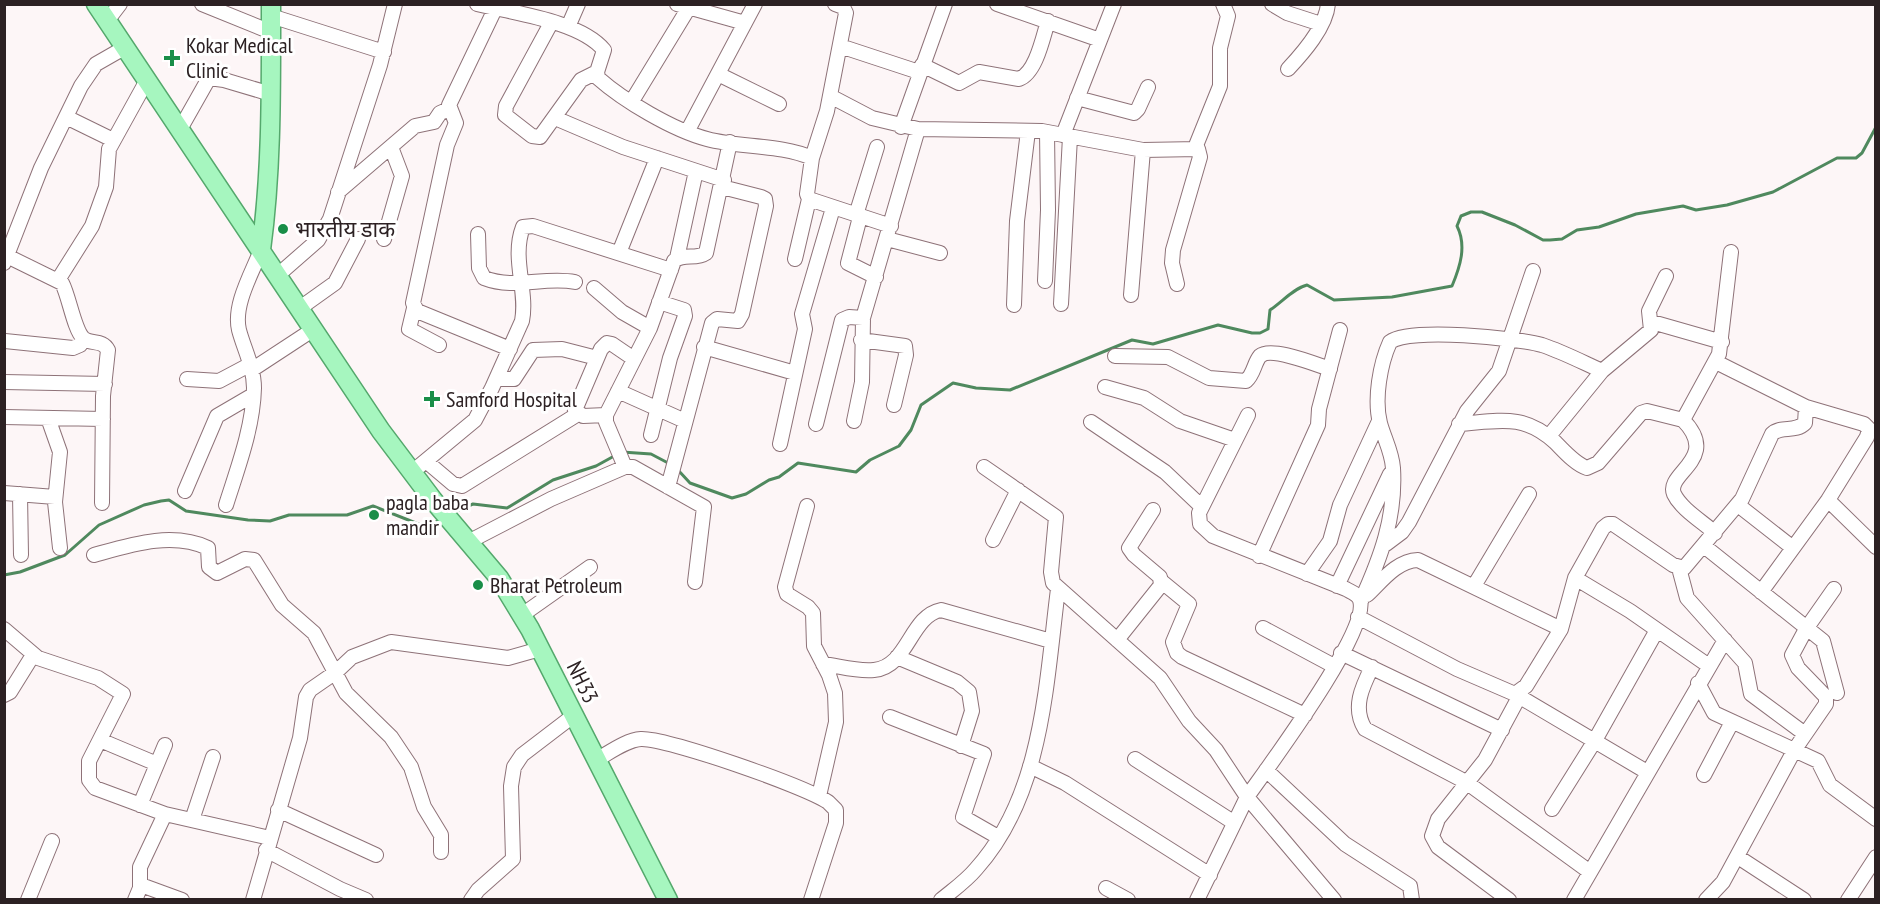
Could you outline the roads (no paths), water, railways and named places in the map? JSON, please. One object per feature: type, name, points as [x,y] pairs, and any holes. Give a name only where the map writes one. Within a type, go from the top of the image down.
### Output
[{"type":"main road","name":"NH33","points":[[96,4],[146,82],[411,473],[499,578],[540,649],[668,900]]},
{"type":"main road","points":[[261,250],[267,206],[271,17]]},
{"type":"street","points":[[106,21],[120,4]]},
{"type":"street","points":[[202,4],[271,17],[384,52]]},
{"type":"street","points":[[278,275],[318,240],[330,219],[384,52],[395,4]]},
{"type":"street","points":[[568,27],[578,4]]},
{"type":"street","points":[[687,132],[755,4]]},
{"type":"street","points":[[901,127],[945,4]]},
{"type":"street","points":[[997,4],[1100,40]]},
{"type":"street","points":[[840,46],[959,82],[979,72],[1019,80],[1024,78],[1030,68],[1043,20],[1041,4]]},
{"type":"street","points":[[1061,304],[1066,136],[1077,98],[1114,4]]},
{"type":"street","points":[[1195,148],[1220,86],[1220,48],[1228,16],[1223,4]]},
{"type":"street","points":[[1272,4],[1287,13],[1321,24]]},
{"type":"street","points":[[1288,69],[1303,53],[1321,24],[1328,4]]},
{"type":"street","points":[[338,192],[415,126],[421,123],[431,123],[449,109],[488,6],[531,11],[551,23],[568,27],[597,41],[604,50],[597,72],[581,80],[544,133],[536,138],[510,119],[504,111],[551,23]]},
{"type":"street","points":[[795,259],[809,200],[807,194],[812,158],[830,96],[840,46],[843,6]]},
{"type":"street","points":[[632,101],[683,7],[745,23]]},
{"type":"street","points":[[4,332],[5,342],[73,348],[81,345],[84,339],[67,293],[58,280],[6,259],[41,168],[90,71],[96,64],[124,48]]},
{"type":"street","points":[[597,72],[604,83],[687,132],[708,139],[812,158]]},
{"type":"street","points":[[718,74],[779,104]]},
{"type":"street","points":[[179,131],[209,78],[224,80],[271,94]]},
{"type":"street","points":[[58,280],[92,226],[104,194],[106,158],[113,140],[146,82]]},
{"type":"street","points":[[1077,98],[1134,113],[1148,87]]},
{"type":"street","points":[[830,96],[872,118],[901,127],[1047,132],[1143,150],[1195,148]]},
{"type":"street","points":[[439,345],[409,329],[414,308],[413,297],[447,145],[456,123],[456,117],[449,109]]},
{"type":"street","points":[[66,117],[113,140]]},
{"type":"street","points":[[555,118],[623,147],[696,171],[723,184],[765,199],[766,207],[741,317],[735,322],[714,320],[704,347],[668,487]]},
{"type":"street","points":[[854,421],[862,382],[863,318],[918,129]]},
{"type":"street","points":[[1014,305],[1017,220],[1028,131]]},
{"type":"street","points":[[1045,281],[1048,210],[1047,132]]},
{"type":"street","points":[[411,473],[475,420],[497,379],[524,310],[520,285],[521,232],[526,226],[619,253],[674,264],[701,257],[706,253],[723,184],[730,142]]},
{"type":"street","points":[[384,239],[402,176],[391,147]]},
{"type":"street","points":[[876,277],[848,263],[858,216],[878,147]]},
{"type":"street","points":[[1177,284],[1172,258],[1200,157],[1195,148]]},
{"type":"street","points":[[1131,295],[1143,150]]},
{"type":"street","points":[[619,253],[657,158]]},
{"type":"street","points":[[695,582],[704,507],[622,458],[606,422],[606,415],[650,328],[674,264],[696,171]]},
{"type":"street","points":[[809,200],[858,216],[940,254]]},
{"type":"street","points":[[780,444],[805,329],[802,314],[832,208]]},
{"type":"street","points":[[478,234],[480,275],[488,280],[520,285],[554,279],[575,282]]},
{"type":"street","points":[[300,308],[336,282],[358,239]]},
{"type":"street","points":[[226,505],[246,440],[253,394],[252,366],[239,329],[238,313],[261,250]]},
{"type":"street","points":[[1683,420],[1716,362],[1722,342],[1731,252]]},
{"type":"street","points":[[1386,544],[1402,532],[1409,522],[1459,424],[1499,371],[1533,271]]},
{"type":"street","points":[[1549,436],[1602,371],[1652,330],[1650,310],[1666,276]]},
{"type":"street","points":[[594,288],[622,312],[650,328]]},
{"type":"street","points":[[651,435],[670,358],[686,313],[680,308],[659,302]]},
{"type":"street","points":[[414,308],[510,349]]},
{"type":"street","points":[[816,424],[842,320],[849,317],[863,318]]},
{"type":"street","points":[[1652,322],[1722,342]]},
{"type":"street","points":[[187,379],[219,381],[252,366],[314,329]]},
{"type":"street","points":[[1259,556],[1313,438],[1340,330]]},
{"type":"street","points":[[1197,900],[1247,797],[1305,715],[1341,653],[1358,617],[1361,601],[1386,544],[1393,467],[1379,421],[1378,394],[1386,351],[1395,339],[1407,335],[1512,338],[1550,348],[1602,371]]},
{"type":"street","points":[[84,339],[107,346],[102,503]]},
{"type":"street","points":[[861,340],[905,346],[906,355],[894,405]]},
{"type":"street","points":[[578,414],[577,403],[601,349],[607,343],[634,359]]},
{"type":"street","points":[[704,347],[795,373]]},
{"type":"street","points":[[497,379],[514,379],[533,350],[562,349],[597,358]]},
{"type":"street","points":[[1115,356],[1168,357],[1209,378],[1239,381],[1246,381],[1251,376],[1259,357],[1266,353],[1277,353],[1330,369]]},
{"type":"street","points":[[1716,362],[1806,407],[1864,424],[1869,429],[1867,437],[1828,500],[1761,592]]},
{"type":"street","points":[[4,382],[105,384]]},
{"type":"street","points":[[1105,387],[1144,398],[1180,421],[1235,440]]},
{"type":"street","points":[[618,391],[685,421]]},
{"type":"street","points":[[185,491],[217,416],[228,407],[253,394]]},
{"type":"street","points":[[1509,900],[1434,842],[1432,836],[1438,819],[1478,770],[1502,730],[1517,696],[1526,686],[1561,629],[1575,578],[1608,524],[1613,524],[1679,568],[1684,568],[1738,505],[1772,434],[1779,430],[1797,429],[1802,426],[1805,423],[1806,407]]},
{"type":"street","points":[[1459,424],[1519,420],[1531,424],[1549,436],[1582,467],[1591,468],[1641,413],[1655,413],[1683,420],[1696,435],[1697,448],[1692,461],[1674,484],[1673,489],[1680,501],[1715,533]]},
{"type":"street","points":[[427,462],[453,484],[466,485],[578,414],[606,415]]},
{"type":"street","points":[[1248,415],[1202,507],[1198,518],[1204,529],[1213,536],[1259,556],[1357,594],[1361,601]]},
{"type":"street","points":[[4,417],[103,419]]},
{"type":"street","points":[[48,418],[60,452],[55,497],[60,548]]},
{"type":"street","points":[[1307,574],[1329,541],[1340,505],[1379,421]]},
{"type":"street","points":[[1091,422],[1165,472],[1202,507]]},
{"type":"street","points":[[470,541],[551,499],[622,458]]},
{"type":"street","points":[[984,467],[1056,517],[1051,579],[1058,589],[1167,687],[1189,721],[1216,750],[1247,797],[1334,900]]},
{"type":"street","points":[[1337,586],[1393,467]]},
{"type":"street","points":[[993,540],[1018,490]]},
{"type":"street","points":[[4,493],[55,497]]},
{"type":"street","points":[[20,494],[21,555]]},
{"type":"street","points":[[1474,586],[1528,494]]},
{"type":"street","points":[[1828,500],[1875,547]]},
{"type":"street","points":[[1738,505],[1793,548]]},
{"type":"street","points":[[807,506],[786,590],[813,613],[812,642],[835,693],[836,722],[819,796]]},
{"type":"street","points":[[1154,510],[1129,548],[1189,604],[1173,642],[1177,652],[1224,678],[1305,715]]},
{"type":"street","points":[[94,555],[143,542],[168,540],[208,548],[209,567],[217,573],[246,559],[254,560],[282,605],[314,633],[346,693],[391,737],[411,767],[424,807],[441,835],[441,852]]},
{"type":"street","points":[[1704,546],[1825,644],[1837,693]]},
{"type":"street","points":[[1361,601],[1407,560],[1418,560],[1561,629]]},
{"type":"street","points":[[522,615],[590,567]]},
{"type":"street","points":[[1679,568],[1687,598],[1745,663],[1750,694],[1805,734]]},
{"type":"street","points":[[1575,578],[1709,666]]},
{"type":"street","points":[[1116,640],[1158,590],[1161,580]]},
{"type":"street","points":[[941,900],[975,871],[998,837],[1023,790],[1030,766],[1058,589]]},
{"type":"street","points":[[1706,900],[1723,882],[1795,749],[1827,699],[1792,659],[1793,651],[1806,629],[1834,589]]},
{"type":"street","points":[[823,664],[872,671],[882,669],[897,657],[924,620],[941,610],[1051,641]]},
{"type":"street","points":[[1358,617],[1456,669],[1517,696],[1647,772]]},
{"type":"street","points":[[1263,628],[1334,666]]},
{"type":"street","points":[[4,629],[33,655],[98,678],[122,691],[122,699],[88,768],[91,785],[165,814],[268,844],[346,892],[366,900]]},
{"type":"street","points":[[1552,809],[1594,742],[1657,630]]},
{"type":"street","points":[[1574,900],[1725,640]]},
{"type":"street","points":[[253,900],[300,738],[306,697],[310,690],[336,672],[352,657],[391,642],[508,658],[540,649]]},
{"type":"street","points":[[1341,653],[1502,730]]},
{"type":"street","points":[[4,695],[10,692],[33,655]]},
{"type":"street","points":[[897,657],[957,682],[969,692],[972,711],[961,746]]},
{"type":"street","points":[[1371,667],[1360,696],[1359,717],[1365,729],[1466,782],[1590,872]]},
{"type":"street","points":[[1698,683],[1714,713],[1818,761],[1830,785],[1875,819]]},
{"type":"street","points":[[471,900],[478,890],[513,859],[511,786],[517,761],[573,716]]},
{"type":"street","points":[[890,717],[985,756],[963,817],[998,837]]},
{"type":"street","points":[[1704,775],[1732,722]]},
{"type":"street","points":[[100,740],[157,764]]},
{"type":"street","points":[[596,760],[633,740],[653,740],[731,764],[819,796],[836,810],[836,823],[811,900]]},
{"type":"street","points":[[140,805],[165,745]]},
{"type":"street","points":[[192,820],[213,757]]},
{"type":"street","points":[[1135,759],[1233,822]]},
{"type":"street","points":[[1030,766],[1065,783],[1210,875]]},
{"type":"street","points":[[1266,770],[1345,844],[1410,886],[1412,900]]},
{"type":"street","points":[[278,810],[376,855]]},
{"type":"street","points":[[135,900],[141,885],[140,867],[165,814]]},
{"type":"street","points":[[28,900],[52,841]]},
{"type":"street","points":[[1738,857],[1804,900]]},
{"type":"street","points":[[1848,900],[1875,857]]},
{"type":"street","points":[[141,885],[182,900]]},
{"type":"street","points":[[1106,888],[1128,900]]},
{"type":"waterway","points":[[678,470],[690,483],[732,498],[746,494],[769,480],[779,477],[798,463],[856,472],[870,460],[899,446],[911,430],[921,405],[953,383],[976,388],[1010,390],[1132,340],[1153,344],[1218,325],[1260,333],[1268,329],[1270,310],[1293,292],[1307,285],[1334,300],[1392,297],[1452,286],[1460,264],[1462,249],[1457,226],[1461,216],[1471,212],[1482,212],[1515,225],[1543,240],[1550,240],[1562,239],[1577,230],[1599,227],[1636,214],[1683,206],[1696,210],[1727,205],[1773,192],[1837,158],[1856,158],[1862,153],[1876,127]]},
{"type":"waterway","points":[[622,452],[651,454],[670,464]]},
{"type":"waterway","points":[[452,513],[473,504],[507,508],[553,480],[596,466],[616,455]]},
{"type":"waterway","points":[[4,575],[20,572],[65,555],[99,525],[144,505],[161,501],[169,500],[186,511],[248,520],[270,521],[289,515],[347,515],[373,506],[421,525],[431,525],[441,519]]},
{"type":"place","name":"Kokar Medical Clinic","points":[[172,58]]},
{"type":"place","name":"भारतीय डाक","points":[[283,229]]},
{"type":"place","name":"Samford Hospital","points":[[432,399]]},
{"type":"place","name":"pagla baba mandir","points":[[374,515]]},
{"type":"place","name":"Bharat Petroleum","points":[[478,585]]}]
